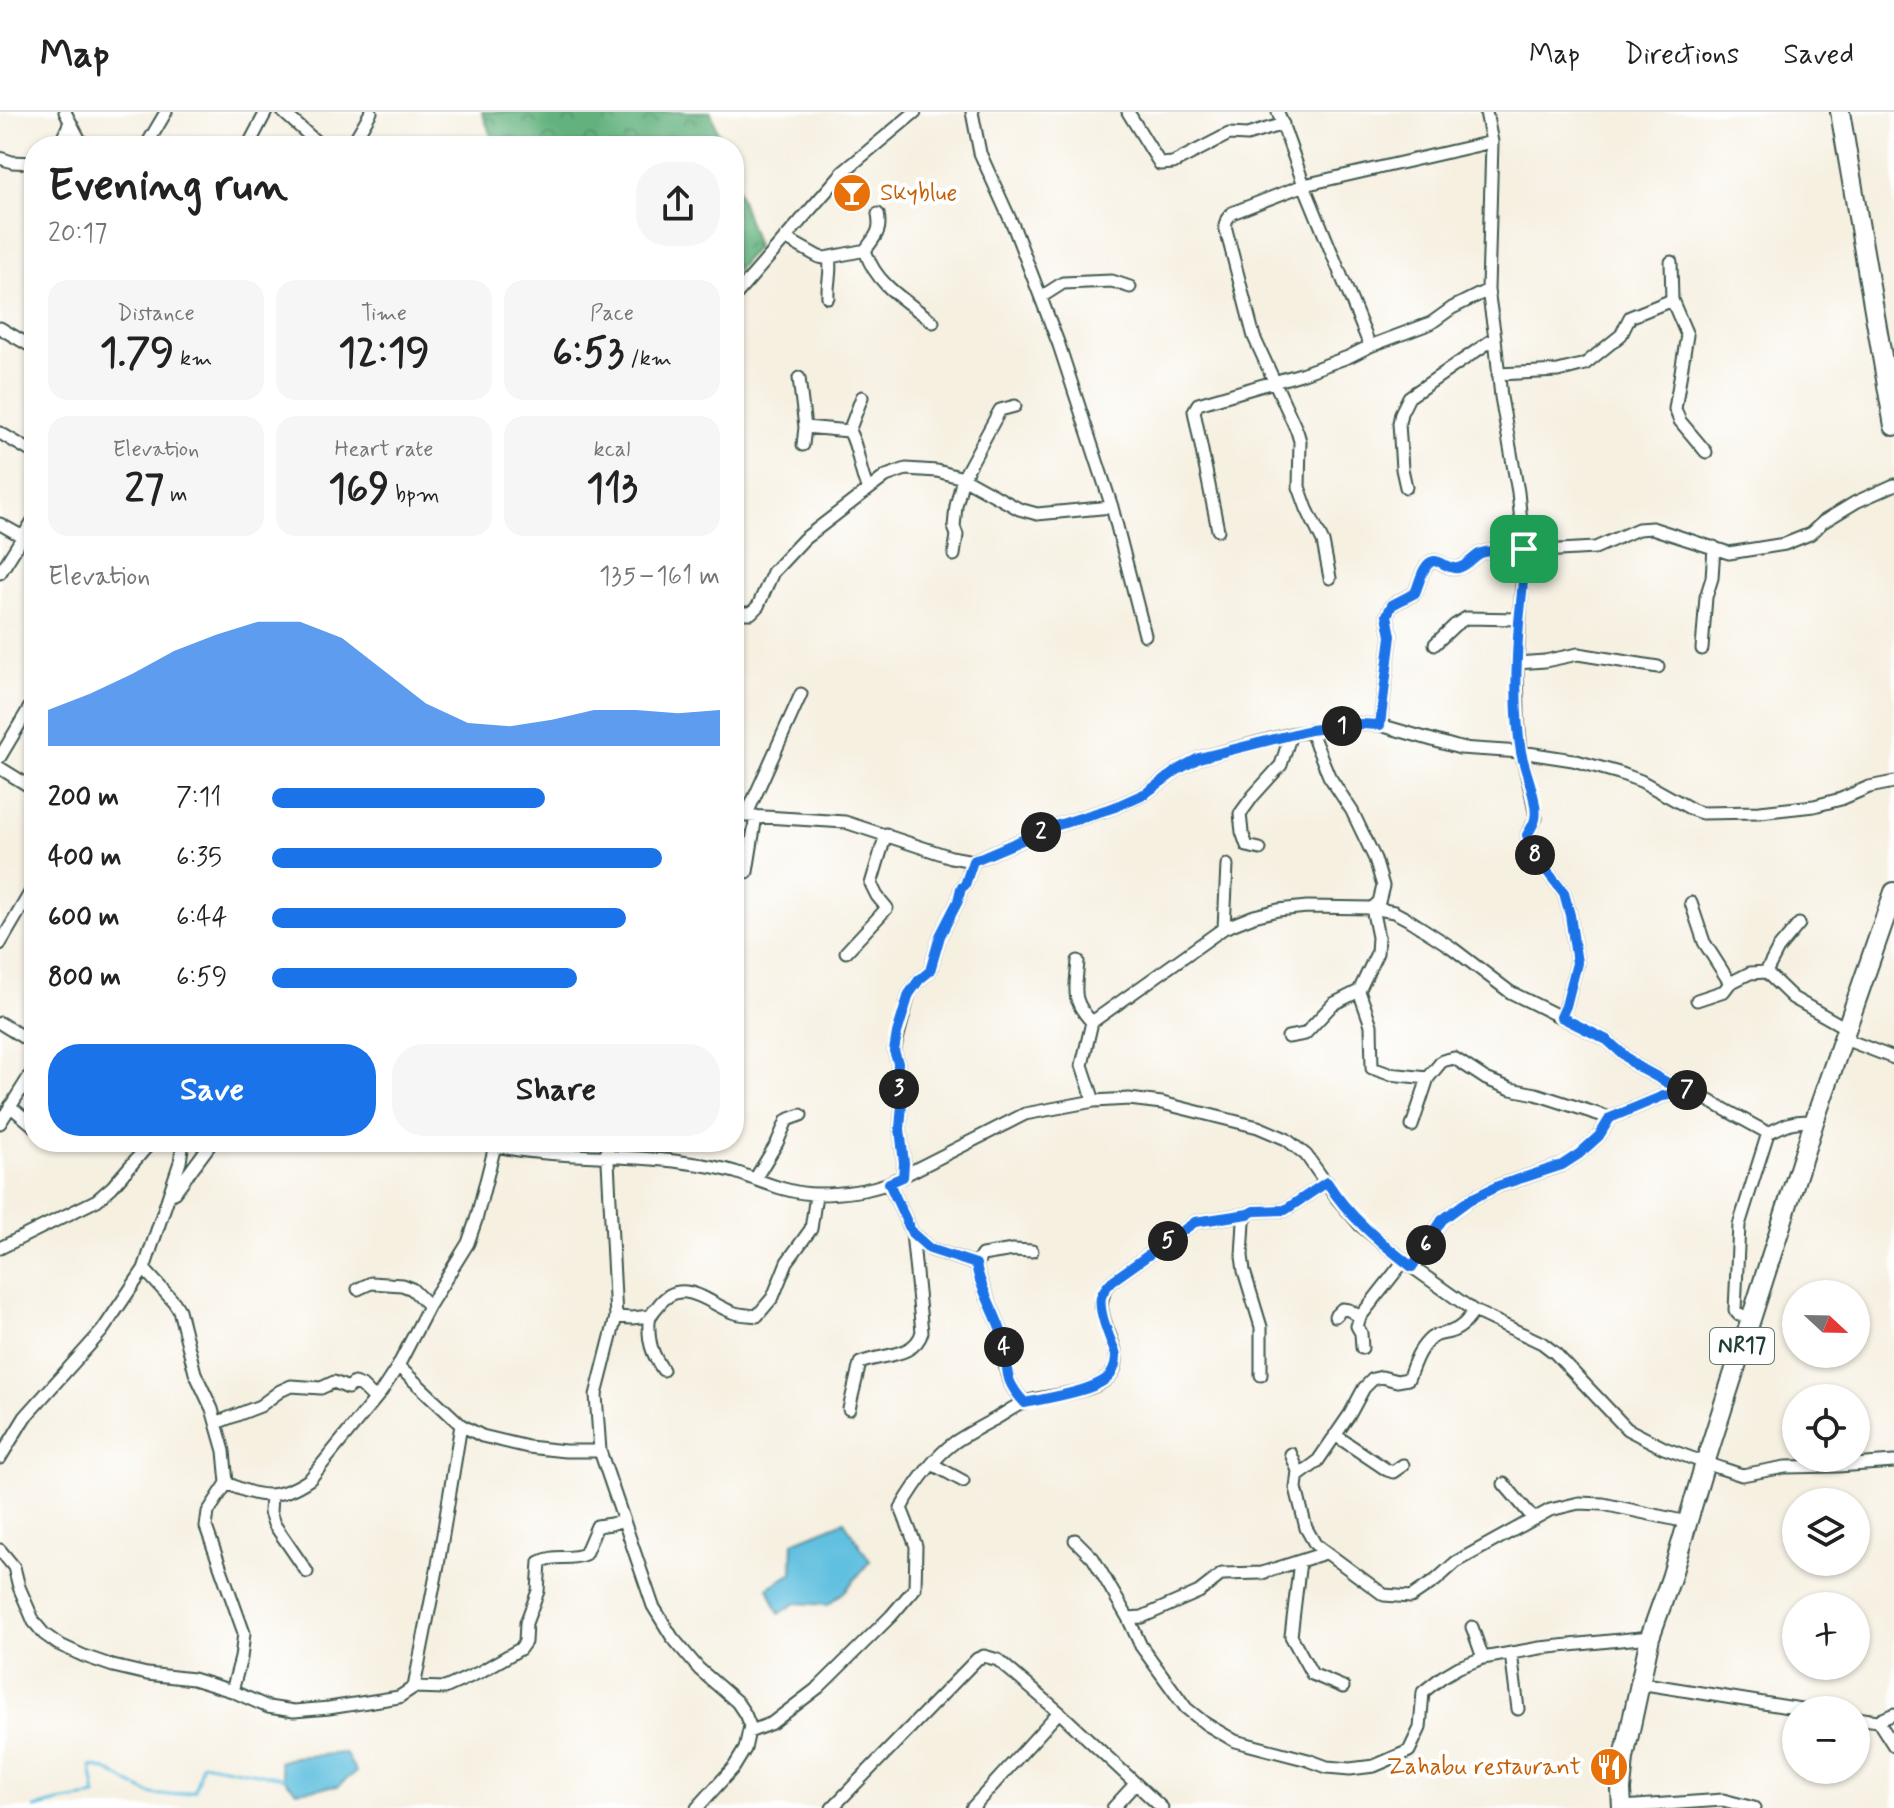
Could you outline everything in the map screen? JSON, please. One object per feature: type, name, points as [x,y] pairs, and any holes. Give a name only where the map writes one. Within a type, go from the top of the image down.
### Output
[{"type":"main road","points":[[1840,112],[1894,426]]},
{"type":"main road","name":"NR17","points":[[1622,1807],[1624,1758],[1650,1637],[1814,1122],[1894,892]]},
{"type":"street","points":[[152,136],[166,112]]},
{"type":"street","points":[[253,136],[266,112]]},
{"type":"street","points":[[283,112],[310,136]]},
{"type":"street","points":[[357,136],[371,112]]},
{"type":"street","points":[[744,285],[843,172],[915,112]]},
{"type":"street","points":[[972,112],[980,153],[1014,228],[1059,345],[1112,507],[1145,635]]},
{"type":"street","points":[[1128,112],[1160,164],[1173,163],[1229,134],[1247,135],[1283,124]]},
{"type":"street","points":[[1278,112],[1304,185],[1370,346]]},
{"type":"street","points":[[1486,112],[1492,142],[1488,290],[1524,551],[1517,663],[1521,752],[1536,818],[1527,835],[1531,849],[1564,893],[1577,963],[1561,1017]]},
{"type":"street","points":[[68,117],[78,136]]},
{"type":"street","points":[[1330,578],[1323,542],[1299,487],[1300,441],[1254,337],[1225,226],[1227,219],[1232,213],[1304,185],[1492,142]]},
{"type":"street","points":[[0,158],[24,163]]},
{"type":"street","points":[[864,252],[877,234],[880,225],[878,214]]},
{"type":"street","points":[[785,238],[819,257],[829,258],[856,251],[866,253],[871,269],[886,286],[933,322]]},
{"type":"street","points":[[828,297],[829,258]]},
{"type":"street","points":[[1671,262],[1672,300],[1687,335],[1675,409],[1680,421],[1706,452]]},
{"type":"street","points":[[1041,297],[1063,283],[1112,281],[1130,287]]},
{"type":"street","points":[[1218,530],[1194,411],[1198,404],[1348,357],[1431,323],[1452,308],[1488,290]]},
{"type":"street","points":[[1498,374],[1558,371],[1585,364],[1621,335],[1630,317],[1672,300]]},
{"type":"street","points":[[0,328],[24,342]]},
{"type":"street","points":[[1406,487],[1399,423],[1409,397],[1495,338]]},
{"type":"street","points":[[799,378],[805,427],[803,445]]},
{"type":"street","points":[[849,431],[862,397]]},
{"type":"street","points":[[954,555],[956,506],[963,478],[1000,410],[1015,406]]},
{"type":"street","points":[[805,427],[849,431]]},
{"type":"street","points":[[849,431],[855,441],[861,477],[868,489]]},
{"type":"street","points":[[0,433],[24,447]]},
{"type":"street","points":[[744,613],[751,613],[758,606],[773,572],[804,539],[886,476],[906,469],[937,471],[963,478],[1019,509],[1037,514],[1112,507]]},
{"type":"street","points":[[1380,725],[1391,636],[1387,615],[1392,605],[1415,593],[1425,568],[1432,561],[1457,568],[1480,553],[1595,548],[1638,529],[1652,528],[1729,553],[1785,544],[1810,534],[1823,522],[1856,502],[1894,485]]},
{"type":"street","points":[[0,524],[24,537]]},
{"type":"street","points":[[0,573],[24,546]]},
{"type":"street","points":[[1702,649],[1714,547]]},
{"type":"street","points":[[1435,644],[1466,618],[1519,619]]},
{"type":"street","points":[[1517,663],[1578,654],[1658,667]]},
{"type":"street","points":[[747,872],[746,816],[801,694]]},
{"type":"street","points":[[0,757],[24,717]]},
{"type":"street","points":[[746,816],[845,822],[951,857],[973,861],[1055,826],[1125,803],[1199,758],[1291,734],[1360,724],[1380,725],[1460,748],[1521,752],[1573,760],[1641,781],[1702,813],[1760,812],[1814,806],[1894,782]]},
{"type":"street","points":[[1310,730],[1329,776],[1352,811],[1375,859],[1383,886],[1379,902],[1372,908]]},
{"type":"street","points":[[1260,849],[1247,846],[1240,814],[1281,765],[1291,734]]},
{"type":"street","points":[[0,768],[24,783]]},
{"type":"street","points":[[846,952],[887,908],[871,884],[886,834]]},
{"type":"street","points":[[903,1177],[900,1129],[903,1091],[897,1088],[898,1063],[894,1051],[897,1033],[909,994],[930,971],[940,936],[973,861]]},
{"type":"street","points":[[1224,928],[1227,865]]},
{"type":"street","points":[[0,944],[24,903]]},
{"type":"street","points":[[1691,903],[1704,942],[1730,983]]},
{"type":"street","points":[[1288,1037],[1305,1034],[1333,1004],[1359,991],[1377,953],[1378,937],[1372,908]]},
{"type":"street","points":[[1094,1101],[1082,1065],[1092,1022],[1224,928],[1278,910],[1372,908],[1394,912],[1409,920],[1510,992],[1607,1040],[1635,1065],[1768,1133]]},
{"type":"street","points":[[1766,972],[1778,949],[1799,924]]},
{"type":"street","points":[[1078,961],[1076,1000],[1092,1022]]},
{"type":"street","points":[[1697,1000],[1724,991],[1730,983],[1750,973],[1766,972],[1793,998],[1844,1033],[1894,1058]]},
{"type":"street","points":[[1359,991],[1371,1025],[1372,1068],[1389,1074],[1428,1078]]},
{"type":"street","points":[[0,1023],[24,1038]]},
{"type":"street","points":[[1412,1126],[1428,1078],[1442,1061],[1454,1058],[1486,1079],[1511,1089],[1610,1118]]},
{"type":"street","points":[[0,1123],[24,1084]]},
{"type":"street","points":[[1362,1348],[1357,1326],[1360,1317],[1408,1264],[1442,1220],[1469,1200],[1498,1186],[1562,1165],[1599,1136],[1610,1118],[1663,1096],[1691,1091]]},
{"type":"street","points":[[542,1152],[681,1162],[731,1171],[779,1188],[816,1195],[889,1183],[1025,1114],[1094,1101],[1129,1099],[1162,1103],[1258,1127],[1286,1139],[1306,1155],[1361,1226],[1474,1311],[1542,1343],[1627,1429],[1664,1448],[1742,1475],[1785,1467],[1894,1462]]},
{"type":"street","points":[[10,1106],[24,1118]]},
{"type":"street","points":[[755,1179],[787,1120],[801,1115]]},
{"type":"street","points":[[1752,1317],[1739,1315],[1735,1310],[1739,1225],[1768,1133],[1790,1121],[1814,1122]]},
{"type":"street","points":[[0,1248],[97,1200],[142,1152]]},
{"type":"street","points":[[0,1458],[25,1417],[102,1331],[144,1269],[182,1152]]},
{"type":"street","points":[[166,1206],[204,1152]]},
{"type":"street","points":[[227,1483],[247,1493],[271,1496],[297,1488],[310,1479],[381,1392],[468,1243],[493,1152]]},
{"type":"street","points":[[607,1155],[616,1317],[596,1395],[600,1451],[653,1606],[672,1637],[699,1669],[737,1702],[750,1726],[745,1749],[734,1767],[697,1808]]},
{"type":"street","points":[[749,1732],[772,1723],[819,1687],[915,1588],[916,1546],[901,1508],[943,1451],[1025,1403],[1073,1393],[1103,1381],[1112,1373],[1116,1355],[1101,1298],[1112,1281],[1195,1222],[1254,1211],[1285,1210],[1327,1182]]},
{"type":"street","points":[[849,1409],[860,1363],[889,1357],[913,1347],[922,1332],[912,1233],[889,1183]]},
{"type":"street","points":[[663,1370],[654,1357],[649,1341],[650,1316],[662,1301],[674,1293],[702,1295],[734,1313],[757,1316],[773,1297],[787,1262],[811,1229],[816,1195]]},
{"type":"street","points":[[1248,1214],[1244,1222],[1242,1256],[1261,1327],[1261,1375]]},
{"type":"street","points":[[912,1233],[930,1249],[976,1264]]},
{"type":"street","points":[[1025,1403],[1013,1390],[1006,1372],[1004,1339],[978,1277],[976,1264],[982,1255],[1013,1250],[1032,1251]]},
{"type":"street","points":[[144,1269],[179,1310],[195,1373],[212,1409],[224,1451],[227,1483],[208,1512],[206,1527],[244,1633],[232,1691]]},
{"type":"street","points":[[358,1289],[371,1283],[402,1285],[412,1289],[429,1306]]},
{"type":"street","points":[[1335,1316],[1342,1309],[1360,1317]]},
{"type":"street","points":[[1298,1476],[1317,1462],[1364,1388],[1373,1379],[1408,1379],[1418,1354],[1429,1340],[1465,1325],[1474,1311]]},
{"type":"street","points":[[616,1317],[650,1316]]},
{"type":"street","points":[[398,1366],[461,1425],[482,1436],[528,1447],[600,1451]]},
{"type":"street","points":[[216,1423],[260,1406],[291,1386],[321,1388],[334,1382],[348,1388],[354,1383],[374,1398]]},
{"type":"street","points":[[414,1687],[461,1425]]},
{"type":"street","points":[[1335,1435],[1387,1470],[1393,1472],[1403,1465]]},
{"type":"street","points":[[1291,1454],[1298,1471],[1296,1488],[1306,1528],[1315,1544],[1384,1595],[1411,1597],[1456,1562],[1550,1510],[1579,1503],[1603,1504],[1687,1522]]},
{"type":"street","points":[[932,1464],[963,1481]]},
{"type":"street","points":[[1504,1484],[1534,1519]]},
{"type":"street","points":[[271,1496],[270,1512],[274,1524],[307,1572]]},
{"type":"street","points":[[0,1550],[14,1567],[34,1622],[58,1644],[113,1666],[180,1677],[232,1691],[268,1707],[294,1711],[399,1697],[414,1687],[445,1688],[520,1649],[525,1642],[526,1623],[538,1591],[540,1562],[549,1557],[576,1558],[585,1554],[597,1526],[623,1520]]},
{"type":"street","points":[[1075,1540],[1093,1558],[1141,1646],[1186,1708],[1235,1741],[1327,1767],[1350,1769],[1374,1766],[1409,1751],[1420,1728],[1423,1692],[1459,1667],[1483,1658],[1540,1648],[1650,1637]]},
{"type":"street","points":[[1128,1618],[1142,1617],[1199,1592],[1222,1574],[1262,1573],[1325,1553]]},
{"type":"street","points":[[1300,1561],[1291,1636],[1312,1674],[1343,1687]]},
{"type":"street","points":[[1472,1627],[1483,1658]]},
{"type":"street","points":[[1511,1653],[1518,1709]]},
{"type":"street","points":[[832,1808],[977,1659],[984,1656],[998,1660],[1059,1712],[1162,1808]]},
{"type":"street","points":[[1639,1683],[1782,1706]]},
{"type":"street","points":[[972,1808],[1059,1712]]},
{"type":"street","points":[[1870,1720],[1878,1721],[1894,1714]]},
{"type":"street","points":[[1878,1721],[1894,1746]]},
{"type":"street","points":[[1113,1808],[1135,1784]]},
{"type":"street","points":[[1622,1807],[1723,1800],[1754,1808]]},
{"type":"green space","points":[[482,112],[711,112],[719,136],[491,136]]},
{"type":"green space","points":[[744,208],[757,246],[744,261]]},
{"type":"water","points":[[844,1521],[870,1561],[845,1591],[828,1605],[796,1603],[779,1614],[768,1588],[792,1573],[793,1542]]},
{"type":"water","points":[[345,1753],[356,1772],[338,1786],[296,1791],[284,1778],[279,1762],[295,1757]]},
{"type":"waterway","points":[[35,1808],[96,1796],[91,1766],[112,1773],[144,1791],[163,1795],[195,1790],[202,1763],[284,1778]]},
{"type":"place","name":"Skyblue","points":[[852,193]]},
{"type":"place","name":"Zahabu restaurant","points":[[1609,1767]]},
{"type":"route","points":[[1524,549],[1517,663],[1518,719],[1521,752],[1536,818],[1527,835],[1531,849],[1564,893],[1577,963],[1561,1017],[1607,1040],[1635,1065],[1668,1083],[1691,1091],[1663,1096],[1610,1118],[1599,1136],[1562,1165],[1498,1186],[1469,1200],[1442,1220],[1412,1267],[1361,1226],[1327,1182],[1285,1210],[1254,1211],[1195,1222],[1105,1288],[1101,1298],[1102,1310],[1116,1355],[1112,1373],[1103,1381],[1073,1393],[1025,1403],[1013,1390],[1006,1372],[1004,1339],[978,1277],[976,1264],[930,1249],[912,1233],[889,1183],[903,1177],[904,1163],[900,1129],[903,1091],[897,1088],[898,1063],[894,1051],[897,1033],[909,994],[930,971],[940,936],[973,861],[1055,826],[1115,807],[1146,793],[1199,758],[1310,730],[1360,724],[1380,725],[1391,636],[1387,615],[1392,605],[1415,593],[1425,568],[1432,561],[1457,568],[1480,553],[1524,549]]}]
